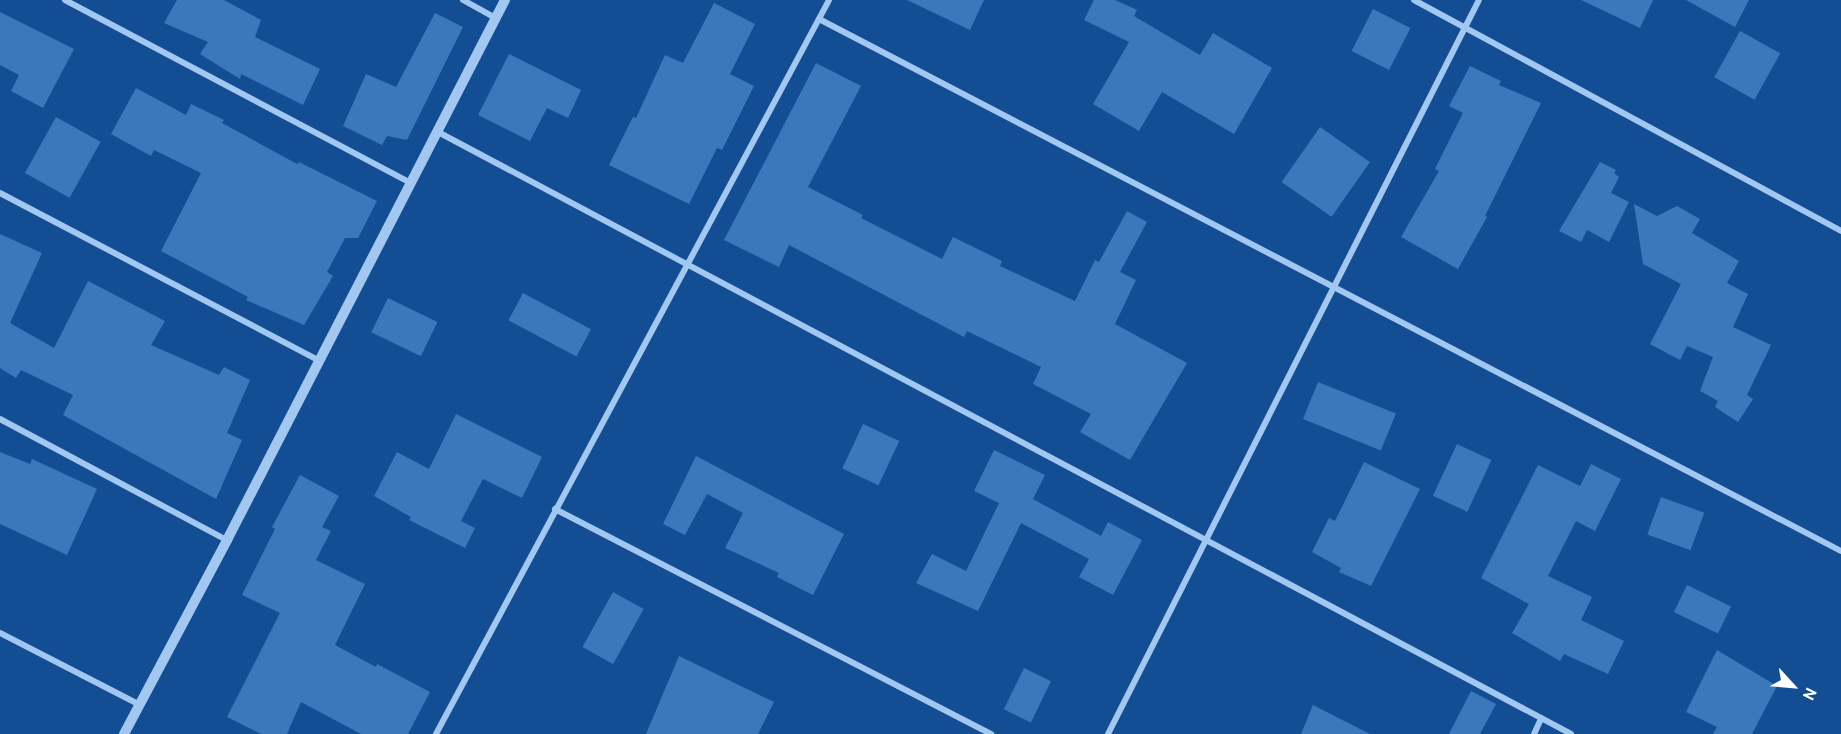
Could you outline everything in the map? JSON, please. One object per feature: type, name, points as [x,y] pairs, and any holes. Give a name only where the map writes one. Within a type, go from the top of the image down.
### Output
[{"type":"street","points":[[65,0],[411,183]]},
{"type":"street","points":[[463,0],[496,18]]},
{"type":"street","points":[[124,734],[320,361],[505,0]]},
{"type":"street","points":[[436,734],[829,0]]},
{"type":"street","points":[[1414,0],[1841,231]]},
{"type":"street","points":[[1108,734],[1479,0]]},
{"type":"street","points":[[819,19],[1841,551]]},
{"type":"street","points":[[438,132],[687,262],[1205,541],[1571,734]]},
{"type":"street","points":[[0,193],[320,361]]},
{"type":"street","points":[[0,419],[227,540]]},
{"type":"street","points":[[555,509],[991,734]]},
{"type":"street","points":[[0,633],[140,705]]},
{"type":"street","points":[[1534,734],[1541,719]]},
{"type":"building","points":[[177,0],[224,0],[261,20],[255,37],[320,69],[303,105],[241,74],[240,79],[200,54],[208,42],[164,23]]},
{"type":"building","points":[[907,0],[984,0],[970,30]]},
{"type":"building","points":[[1094,0],[1115,0],[1137,10],[1134,16],[1200,55],[1213,33],[1272,68],[1234,134],[1162,92],[1139,131],[1093,104],[1129,42],[1084,20]]},
{"type":"building","points":[[1581,0],[1653,0],[1640,28]]},
{"type":"building","points":[[1686,0],[1749,0],[1735,27]]},
{"type":"building","points":[[714,3],[755,24],[730,74],[754,86],[722,150],[717,148],[689,204],[609,165],[633,117],[636,118],[665,55],[683,63]]},
{"type":"building","points":[[1373,9],[1410,28],[1389,70],[1352,51]]},
{"type":"building","points":[[0,12],[74,49],[43,108],[11,91],[19,75],[0,65]]},
{"type":"building","points":[[435,13],[463,27],[407,140],[387,136],[382,145],[343,126],[366,74],[396,87]]},
{"type":"building","points":[[1740,31],[1780,53],[1755,100],[1714,77]]},
{"type":"building","points":[[509,54],[581,90],[568,118],[547,108],[530,141],[478,115]]},
{"type":"building","points":[[816,63],[861,86],[808,187],[863,215],[861,218],[942,259],[953,237],[1002,261],[1000,266],[1075,301],[1095,260],[1099,262],[1127,211],[1147,222],[1120,272],[1136,280],[1115,324],[1187,363],[1130,460],[1080,432],[1091,414],[1033,384],[1041,367],[967,331],[964,337],[789,245],[779,267],[724,240]]},
{"type":"building","points":[[1470,66],[1501,81],[1499,85],[1541,103],[1485,216],[1487,217],[1458,269],[1401,237],[1439,171],[1435,169],[1463,113],[1449,106]]},
{"type":"building","points":[[136,88],[186,115],[191,104],[224,120],[222,123],[297,164],[299,162],[377,201],[358,238],[345,238],[327,272],[333,276],[304,325],[246,300],[248,297],[161,251],[201,173],[154,150],[151,156],[111,134]]},
{"type":"building","points":[[56,117],[101,142],[70,198],[25,173]]},
{"type":"building","points":[[1320,127],[1370,162],[1332,217],[1282,182]]},
{"type":"building","points":[[1600,162],[1616,170],[1614,173],[1619,177],[1611,193],[1629,202],[1609,242],[1587,230],[1581,242],[1559,231]]},
{"type":"building","points":[[1634,204],[1657,216],[1677,206],[1700,219],[1692,233],[1739,261],[1727,283],[1748,294],[1733,327],[1771,345],[1747,395],[1753,399],[1738,422],[1715,407],[1718,401],[1700,391],[1713,357],[1687,346],[1680,360],[1650,344],[1681,284],[1643,264]]},
{"type":"building","points":[[0,234],[42,253],[10,323],[54,348],[88,281],[165,321],[151,345],[219,375],[224,367],[250,380],[227,433],[242,440],[216,499],[63,415],[73,395],[21,370],[16,378],[0,368]]},
{"type":"building","points":[[523,293],[591,329],[576,357],[508,320]]},
{"type":"building","points":[[388,298],[437,322],[421,356],[371,332]]},
{"type":"building","points":[[1318,382],[1396,413],[1381,451],[1303,419]]},
{"type":"building","points":[[456,414],[542,457],[522,498],[483,479],[461,521],[475,528],[465,548],[409,520],[411,517],[374,496],[397,452],[429,469]]},
{"type":"building","points":[[863,424],[899,441],[879,485],[842,468]]},
{"type":"building","points":[[1457,444],[1491,460],[1467,512],[1433,496]]},
{"type":"building","points":[[994,450],[1045,475],[1033,499],[1101,536],[1108,522],[1142,540],[1113,595],[1079,577],[1089,559],[1021,523],[978,611],[916,583],[932,554],[966,571],[999,503],[974,491]]},
{"type":"building","points":[[0,452],[30,464],[32,459],[97,489],[67,555],[0,524]]},
{"type":"building","points":[[696,456],[844,534],[813,595],[777,577],[779,573],[725,548],[743,513],[707,494],[685,535],[663,524]]},
{"type":"building","points":[[1364,462],[1420,489],[1371,586],[1339,572],[1341,568],[1312,552],[1329,518],[1335,521]]},
{"type":"building","points":[[1591,464],[1621,479],[1595,531],[1576,521],[1548,576],[1592,597],[1581,620],[1624,641],[1608,674],[1564,654],[1560,661],[1512,633],[1529,604],[1481,578],[1538,465],[1580,486]]},
{"type":"building","points":[[300,475],[339,496],[322,527],[331,531],[316,560],[365,584],[335,645],[430,692],[408,734],[361,734],[301,702],[287,734],[261,734],[227,717],[280,613],[242,595],[275,529],[272,527]]},
{"type":"building","points":[[1661,497],[1704,513],[1691,550],[1647,535]]},
{"type":"building","points":[[1687,585],[1731,606],[1718,633],[1674,612]]},
{"type":"building","points":[[613,592],[644,609],[613,664],[582,647]]},
{"type":"building","points":[[1717,650],[1777,686],[1752,734],[1713,734],[1717,727],[1686,712]]},
{"type":"building","points":[[679,656],[774,702],[758,734],[646,734]]},
{"type":"building","points":[[1024,668],[1051,681],[1031,722],[1004,709]]},
{"type":"building","points":[[1471,691],[1496,704],[1480,734],[1449,734]]},
{"type":"building","points":[[1313,705],[1370,734],[1301,734]]}]
